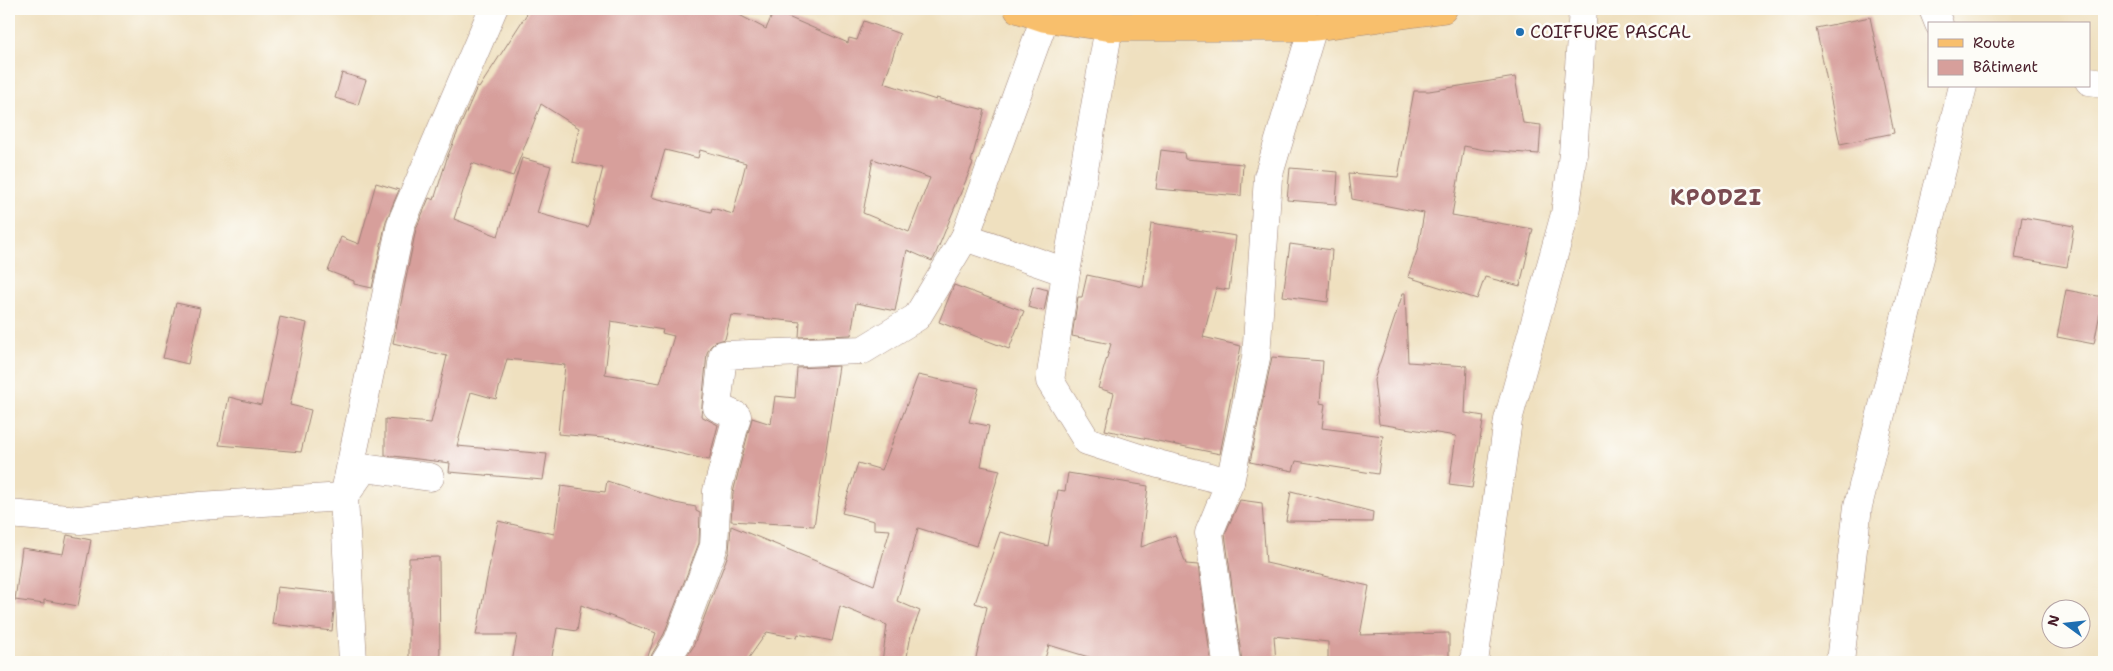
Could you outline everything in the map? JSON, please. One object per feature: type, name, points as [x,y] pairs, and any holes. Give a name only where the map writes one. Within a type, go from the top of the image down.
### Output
[{"type":"main road","points":[[1018,9],[1046,13],[1110,28],[1313,27],[1443,9]]},
{"type":"street","points":[[354,662],[344,497],[401,224],[493,9]]},
{"type":"street","points":[[1474,662],[1508,420],[1565,214],[1573,154],[1583,9]]},
{"type":"street","points":[[1933,9],[1938,22]]},
{"type":"street","points":[[665,662],[678,641],[714,546],[717,491],[737,416],[717,407],[723,355],[863,350],[917,317],[965,237],[1046,13]]},
{"type":"street","points":[[1227,662],[1209,533],[1230,482],[1256,358],[1268,177],[1313,27]]},
{"type":"street","points":[[1110,28],[1066,272],[1050,381],[1087,441],[1158,464],[1230,482]]},
{"type":"street","points":[[2090,81],[2104,83]]},
{"type":"street","points":[[1840,662],[1858,506],[1962,88]]},
{"type":"street","points":[[965,237],[1066,272]]},
{"type":"street","points":[[344,497],[364,468],[430,477]]},
{"type":"street","points":[[9,514],[80,520],[200,506],[344,497]]},
{"type":"building","points":[[530,9],[728,9],[766,29],[774,11],[848,43],[849,38],[857,40],[864,21],[900,34],[884,83],[936,100],[936,98],[985,110],[971,162],[973,163],[934,258],[932,261],[907,250],[895,311],[856,303],[851,335],[799,337],[800,322],[731,315],[725,339],[715,342],[707,353],[701,416],[718,425],[709,460],[615,439],[558,434],[565,365],[507,359],[496,399],[471,392],[457,446],[547,454],[543,480],[449,472],[450,463],[385,455],[385,419],[431,423],[447,356],[393,343],[416,229],[429,198],[434,200],[448,155],[477,87],[479,88]],"holes":[[[541,104],[579,128],[572,162],[603,168],[588,227],[537,213],[551,166],[522,158],[498,236],[454,219],[472,163],[513,176]],[[665,150],[698,158],[700,150],[746,163],[733,214],[712,208],[711,212],[651,197]],[[873,159],[930,178],[909,232],[863,213]],[[611,321],[663,330],[662,333],[674,336],[660,383],[605,374]]]},
{"type":"building","points":[[1870,17],[1894,133],[1840,144],[1816,28]]},
{"type":"building","points":[[342,73],[366,80],[358,105],[335,98]]},
{"type":"building","points":[[1515,77],[1523,123],[1541,125],[1539,154],[1485,150],[1464,146],[1452,215],[1533,229],[1520,286],[1485,277],[1477,299],[1408,277],[1418,248],[1424,213],[1352,199],[1349,173],[1398,177],[1414,91],[1429,91]]},
{"type":"building","points":[[1161,150],[1184,153],[1185,159],[1243,164],[1241,196],[1156,189]]},
{"type":"building","points":[[1290,168],[1338,172],[1336,204],[1287,200]]},
{"type":"building","points":[[376,183],[399,190],[386,221],[372,288],[354,284],[354,281],[328,271],[341,237],[359,244]]},
{"type":"building","points":[[2022,217],[2074,226],[2067,267],[2015,258]]},
{"type":"building","points":[[1151,223],[1236,236],[1229,290],[1216,288],[1203,337],[1241,346],[1220,454],[1105,430],[1114,393],[1098,388],[1111,344],[1072,336],[1078,297],[1082,297],[1087,275],[1143,287]]},
{"type":"building","points":[[1290,244],[1332,250],[1328,302],[1283,296]]},
{"type":"building","points":[[954,285],[1024,311],[1009,349],[939,322]]},
{"type":"building","points":[[1033,286],[1048,290],[1044,311],[1028,307]]},
{"type":"building","points":[[2066,290],[2103,297],[2094,344],[2057,337]]},
{"type":"building","points":[[1403,293],[1405,293],[1408,362],[1467,366],[1465,413],[1484,416],[1472,488],[1449,485],[1456,436],[1379,424],[1374,380]]},
{"type":"building","points":[[176,303],[200,308],[188,364],[163,358]]},
{"type":"building","points":[[280,317],[307,323],[290,405],[311,410],[301,452],[219,445],[229,397],[261,405]]},
{"type":"building","points":[[1272,357],[1323,361],[1320,403],[1325,404],[1322,428],[1383,436],[1378,474],[1296,461],[1293,471],[1250,462]]},
{"type":"building","points":[[839,366],[814,526],[731,521],[733,493],[752,418],[771,424],[775,396],[795,398],[797,368]]},
{"type":"building","points":[[918,375],[979,388],[969,422],[989,426],[981,466],[1000,470],[976,546],[918,528],[897,601],[920,611],[911,635],[906,662],[882,662],[887,625],[840,606],[832,641],[798,634],[797,638],[767,632],[746,662],[683,662],[693,647],[729,552],[731,526],[874,585],[890,530],[874,529],[874,521],[842,513],[858,463],[882,470]]},
{"type":"building","points":[[1068,473],[1148,486],[1141,547],[1175,535],[1186,564],[1198,565],[1211,662],[1105,662],[1049,645],[1044,662],[975,662],[987,607],[975,603],[1000,532],[1048,546],[1058,490],[1065,491]]},
{"type":"building","points":[[607,481],[675,503],[696,507],[696,511],[700,513],[699,543],[664,634],[649,662],[646,662],[656,633],[581,605],[577,631],[557,628],[551,662],[512,662],[517,635],[476,635],[498,521],[554,534],[561,486],[605,492]]},
{"type":"building","points":[[1291,491],[1373,512],[1372,522],[1286,521]]},
{"type":"building","points":[[1240,500],[1262,503],[1266,563],[1369,586],[1360,635],[1449,633],[1449,657],[1420,657],[1420,662],[1328,662],[1328,642],[1274,636],[1276,662],[1242,662],[1225,534]]},
{"type":"building","points":[[67,535],[91,540],[78,606],[44,600],[44,604],[15,600],[22,548],[63,554]]},
{"type":"building","points":[[439,557],[440,662],[409,662],[409,558]]},
{"type":"building","points":[[277,587],[334,593],[332,631],[272,624]]},
{"type":"place","name":"COIFFURE PASCAL","points":[[1520,32]]},
{"type":"district","name":"KPODZI","points":[[1716,197]]}]
